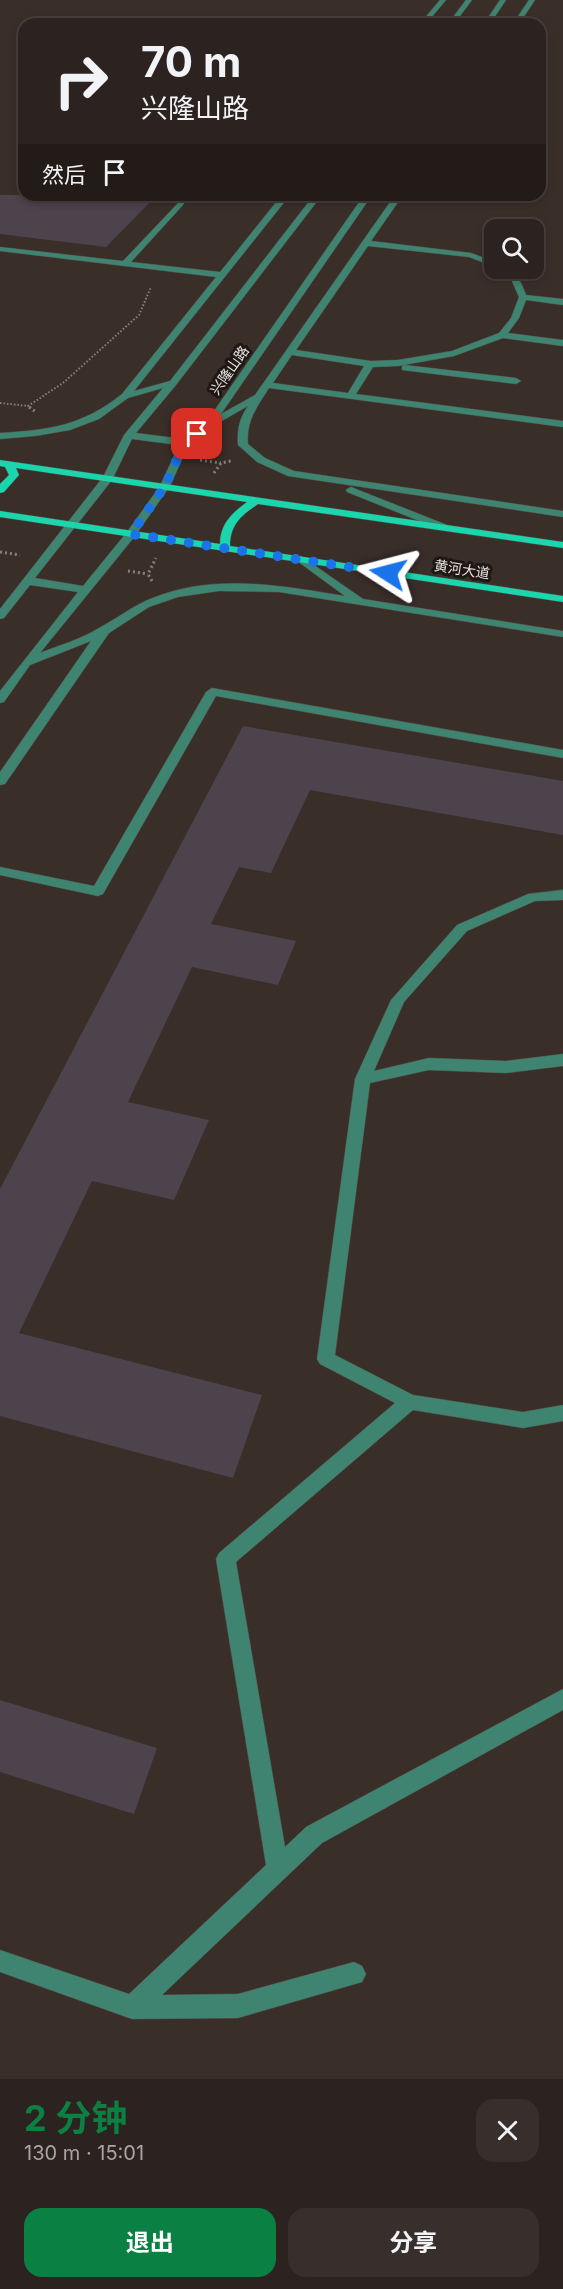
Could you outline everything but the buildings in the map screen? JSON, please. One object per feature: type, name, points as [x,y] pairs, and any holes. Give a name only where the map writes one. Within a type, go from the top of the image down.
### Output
[{"type":"main road","points":[[5,464],[563,545]]},
{"type":"main road","points":[[0,490],[14,475],[5,464]]},
{"type":"main road","points":[[225,548],[224,533],[236,514],[257,500]]},
{"type":"main road","name":"黄河大道","points":[[0,514],[563,599]]},
{"type":"street","points":[[428,18],[443,0]]},
{"type":"street","points":[[456,18],[469,0]]},
{"type":"street","points":[[491,18],[502,1],[510,0]]},
{"type":"street","points":[[520,18],[532,0]]},
{"type":"street","points":[[0,436],[40,433],[77,425],[107,412],[125,396],[281,201]]},
{"type":"street","points":[[0,616],[108,478],[129,435],[173,383],[313,201]]},
{"type":"street","name":"兴隆山路","points":[[185,442],[208,426],[365,201]]},
{"type":"street","points":[[395,201],[265,385],[247,414],[242,430],[243,445],[255,455],[292,474],[563,514]]},
{"type":"street","points":[[125,264],[180,203]]},
{"type":"street","points":[[366,243],[471,255],[484,260]]},
{"type":"street","points":[[0,249],[222,275]]},
{"type":"street","points":[[502,335],[515,318],[523,297],[515,279]]},
{"type":"street","points":[[523,297],[563,302]]},
{"type":"street","points":[[370,364],[398,363],[454,353],[502,335],[563,343]]},
{"type":"street","points":[[289,352],[516,381]]},
{"type":"street","points":[[351,395],[370,364]]},
{"type":"street","points":[[125,396],[173,383]]},
{"type":"street","points":[[265,385],[563,424]]},
{"type":"street","points":[[208,426],[259,395]]},
{"type":"street","points":[[0,699],[26,663],[131,534],[165,486],[185,442],[161,441],[129,435]]},
{"type":"street","points":[[329,481],[443,527]]},
{"type":"street","points":[[300,559],[363,603]]},
{"type":"street","points":[[28,581],[60,584],[86,590]]},
{"type":"street","points":[[26,663],[104,630],[130,612],[162,598],[200,589],[239,586],[279,590],[563,634]]},
{"type":"street","points":[[0,781],[104,630]]},
{"type":"street","points":[[0,871],[98,891],[212,692],[563,754]]},
{"type":"street","points":[[563,895],[533,897],[462,928],[398,1000],[363,1079],[326,1359],[410,1401],[523,1420],[563,1413]]},
{"type":"street","points":[[363,1079],[429,1064],[506,1067],[563,1060]]},
{"type":"street","points":[[278,1869],[226,1559],[410,1401]]},
{"type":"street","points":[[132,2007],[314,1835],[563,1699]]},
{"type":"street","points":[[0,1961],[132,2007],[238,2006],[354,1974]]},
{"type":"path","points":[[28,406],[63,382],[139,315],[159,268]]},
{"type":"path","points":[[0,403],[28,406],[59,429]]},
{"type":"path","points":[[200,492],[221,463],[255,455]]},
{"type":"path","points":[[148,574],[165,539]]},
{"type":"path","points":[[0,552],[45,559]]},
{"type":"path","points":[[104,568],[148,574]]},
{"type":"path","points":[[148,574],[162,598]]},
{"type":"route","points":[[197,434],[185,442],[165,486],[131,534],[388,573]]}]
